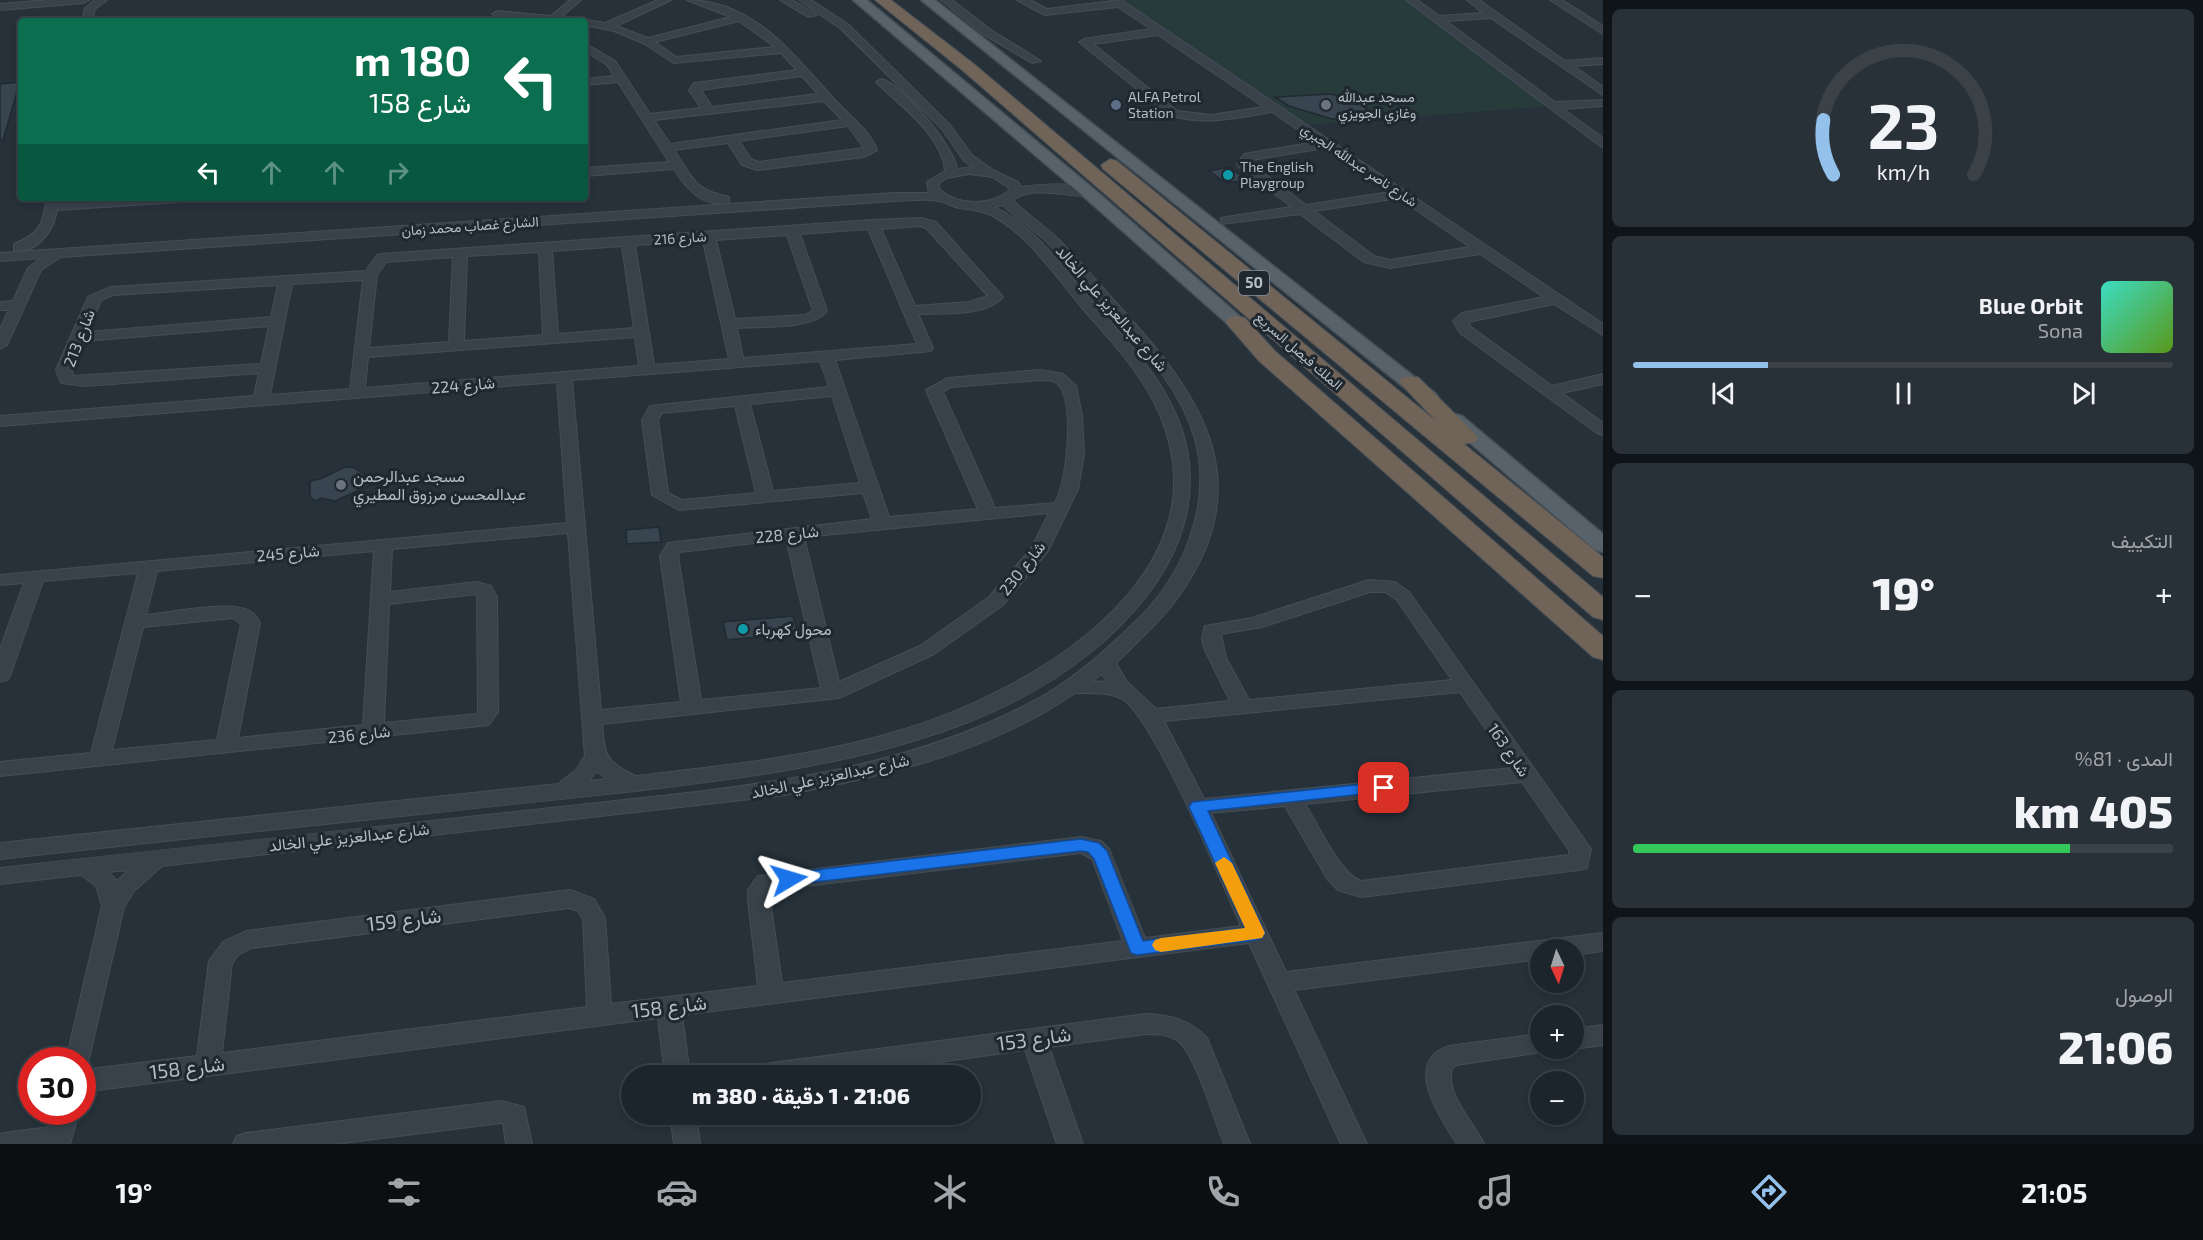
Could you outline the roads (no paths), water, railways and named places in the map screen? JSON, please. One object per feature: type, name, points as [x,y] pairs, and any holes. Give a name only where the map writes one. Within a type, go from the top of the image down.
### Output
[{"type":"highway","name":"الملك فيصل السريع","points":[[903,0],[1003,77],[1598,558]]},
{"type":"highway","name":"الملك فيصل السريع","points":[[880,7],[949,58],[968,67],[1603,611]]},
{"type":"highway","points":[[1237,323],[1280,353],[1451,489],[1493,518]]},
{"type":"highway","points":[[1237,323],[1267,356],[1603,651]]},
{"type":"highway","points":[[1410,382],[1598,558]]},
{"type":"main road","name":"الملك فيصل السريع","points":[[859,0],[880,7],[1053,163],[1237,323]]},
{"type":"main road","points":[[927,0],[1410,382]]},
{"type":"street","points":[[0,2],[27,0]]},
{"type":"street","points":[[0,7],[76,1],[87,4],[102,0]]},
{"type":"street","points":[[503,0],[495,18],[554,18],[576,0]]},
{"type":"street","points":[[607,26],[666,0]]},
{"type":"street","points":[[692,0],[742,17],[769,34],[850,122],[871,150],[864,153],[757,166],[746,162],[731,138]]},
{"type":"street","points":[[785,0],[816,18],[953,135],[968,158],[988,172],[1008,179],[1040,177],[1052,171],[1053,163]]},
{"type":"street","points":[[804,0],[837,21],[872,66],[942,145],[951,162],[951,172],[988,172]]},
{"type":"street","points":[[946,0],[987,32],[1036,61]]},
{"type":"street","points":[[1022,0],[1045,12],[1117,2]]},
{"type":"street","points":[[1411,0],[1603,144]]},
{"type":"street","points":[[1472,0],[1603,92]]},
{"type":"street","points":[[1555,0],[1600,27]]},
{"type":"street","name":"شارع ناصر عبدالله الجبري","points":[[1117,2],[1603,331]]},
{"type":"street","points":[[1436,19],[1493,15]]},
{"type":"street","points":[[647,41],[742,17]]},
{"type":"street","points":[[588,23],[629,33],[647,41],[670,58],[678,60],[785,49]]},
{"type":"street","points":[[1161,31],[1084,42],[1173,113],[1185,118],[1203,119],[1275,108]]},
{"type":"street","points":[[629,33],[594,44],[611,63],[693,189],[705,196],[724,200]]},
{"type":"street","points":[[1563,64],[1603,61]]},
{"type":"street","points":[[708,110],[695,90],[698,86],[806,72]]},
{"type":"street","points":[[588,82],[620,79]]},
{"type":"street","points":[[645,118],[826,96]]},
{"type":"street","points":[[1553,106],[1603,103]]},
{"type":"street","points":[[665,148],[850,122]]},
{"type":"street","points":[[1329,144],[1244,160],[1246,168],[1369,259],[1377,262],[1390,264],[1483,249]]},
{"type":"street","points":[[588,172],[676,165]]},
{"type":"street","name":"الشارع غصاب محمد زمان","points":[[7,252],[905,188],[933,182],[951,172]]},
{"type":"street","name":"شارع عبدالعزيز علي الخالد","points":[[0,876],[732,796],[878,770],[933,753],[985,733],[1039,706],[1072,686],[1105,662],[1161,607],[1174,590],[1194,553],[1200,535],[1207,499],[1208,470],[1204,442],[1189,405],[1156,356],[1052,240],[1016,211],[1010,196],[1014,185],[1008,179]]},
{"type":"street","points":[[933,182],[933,190],[940,197]]},
{"type":"street","points":[[969,205],[993,204],[1010,196],[1050,187],[1089,193]]},
{"type":"street","points":[[677,203],[688,197],[693,189]]},
{"type":"street","points":[[1226,222],[1403,194]]},
{"type":"street","name":"الشارع غصاب محمد زمان","points":[[387,226],[904,196],[940,197],[969,205]]},
{"type":"street","points":[[7,252],[38,238],[47,230],[52,202],[90,201]]},
{"type":"street","name":"شارع عبدالعزيز علي الخالد","points":[[0,851],[633,784],[831,756],[898,739],[956,719],[1010,694],[1078,651],[1129,605],[1162,559],[1175,528],[1183,482],[1182,455],[1176,429],[1159,394],[1129,352],[1035,245],[999,214],[969,205]]},
{"type":"street","name":"شارع 216","points":[[370,275],[382,258],[906,222],[931,225],[996,297],[992,302],[980,305],[909,310]]},
{"type":"street","points":[[872,224],[909,310]]},
{"type":"street","points":[[0,345],[35,268],[66,248],[52,238],[47,230]]},
{"type":"street","points":[[730,324],[806,319],[816,316],[820,311],[792,231]]},
{"type":"street","points":[[709,236],[730,324],[736,363]]},
{"type":"street","points":[[628,242],[647,370]]},
{"type":"street","points":[[545,247],[551,339]]},
{"type":"street","points":[[7,252],[27,261],[35,268]]},
{"type":"street","points":[[456,346],[460,253]]},
{"type":"street","points":[[357,393],[370,275]]},
{"type":"street","name":"شارع 213","points":[[269,368],[86,381],[66,380],[64,370],[95,297],[111,291],[370,275]]},
{"type":"street","points":[[261,400],[286,280]]},
{"type":"street","points":[[1557,299],[1467,315],[1460,321],[1465,330],[1603,430]]},
{"type":"street","points":[[0,306],[18,305]]},
{"type":"street","name":"شارع 224","points":[[0,421],[926,348],[909,310]]},
{"type":"street","points":[[77,337],[277,321]]},
{"type":"street","points":[[362,354],[640,332]]},
{"type":"street","points":[[826,355],[882,523]]},
{"type":"street","name":"شارع 230","points":[[591,718],[832,693],[927,650],[996,601],[1039,551],[1070,489],[1076,454],[1074,416],[1064,381],[1058,377],[1040,375],[948,383],[934,390],[989,514]]},
{"type":"street","points":[[564,376],[595,756],[613,775],[633,784]]},
{"type":"street","points":[[1548,391],[1603,379]]},
{"type":"street","points":[[837,391],[656,409],[651,416],[660,495],[679,505],[870,487]]},
{"type":"street","points":[[741,400],[766,497]]},
{"type":"street","name":"شارع 228","points":[[692,707],[669,556],[674,547],[882,523],[1062,507]]},
{"type":"street","name":"شارع 245","points":[[0,579],[576,527]]},
{"type":"street","points":[[794,534],[832,693]]},
{"type":"street","points":[[373,732],[383,544]]},
{"type":"street","points":[[100,759],[149,566]]},
{"type":"street","points":[[0,676],[8,629],[36,576]]},
{"type":"street","name":"شارع 163","points":[[1244,708],[1213,649],[1210,637],[1212,630],[1255,623],[1369,586],[1389,586],[1403,596],[1580,849],[1579,862],[1362,889],[1346,884],[1336,874],[1290,796]]},
{"type":"street","name":"شارع 236","points":[[0,769],[482,720],[488,712],[488,597],[484,591],[477,588],[380,599]]},
{"type":"street","points":[[134,622],[233,612],[244,615],[251,623],[226,747]]},
{"type":"street","points":[[1105,662],[1113,678],[1151,716],[1197,807],[1354,1144]]},
{"type":"street","points":[[1151,716],[1464,685]]},
{"type":"street","points":[[1072,686],[1104,688],[1126,693]]},
{"type":"street","points":[[564,791],[583,775],[595,756]]},
{"type":"street","points":[[1197,807],[1526,774]]},
{"type":"street","points":[[381,810],[375,823],[381,834]]},
{"type":"street","points":[[348,837],[354,826],[351,813]]},
{"type":"street","points":[[771,994],[759,900],[759,890],[766,882],[1081,845],[1093,847],[1101,855],[1137,948]]},
{"type":"street","points":[[81,1047],[113,906],[126,885],[158,858]]},
{"type":"street","points":[[85,866],[106,882],[113,906]]},
{"type":"street","name":"شارع 159","points":[[208,1065],[221,961],[231,948],[247,940],[570,899],[586,905],[594,918],[600,1016]]},
{"type":"street","name":"شارع 158","points":[[96,1079],[1256,933]]},
{"type":"street","points":[[1584,947],[1602,945]]},
{"type":"street","points":[[1280,982],[1530,951]]},
{"type":"street","points":[[669,1008],[677,1065]]},
{"type":"street","name":"شارع 153","points":[[839,1065],[1146,1023],[1178,1028],[1190,1035],[1198,1045],[1237,1144]]},
{"type":"street","points":[[1584,1038],[1603,1035]]},
{"type":"street","points":[[1034,1039],[1071,1144]]},
{"type":"street","points":[[1471,1144],[1437,1084],[1437,1068],[1441,1061],[1449,1056],[1530,1045]]},
{"type":"street","points":[[246,1144],[358,1136],[501,1112],[515,1115],[519,1144]]},
{"type":"street","points":[[3,1144],[58,1140],[62,1125]]},
{"type":"street","points":[[684,1125],[687,1144]]},
{"type":"place","name":"ALFA Petrol Station","points":[[1116,105]]},
{"type":"place","name":"مسجد عبدالله وغازي الجويزي","points":[[1326,105]]},
{"type":"place","name":"The English Playgroup","points":[[1228,175]]},
{"type":"place","name":"مسجد عبدالرحمن عبدالمحسن مرزوق المطيري","points":[[341,485]]},
{"type":"place","name":"محول كهرباء","points":[[743,629]]}]
